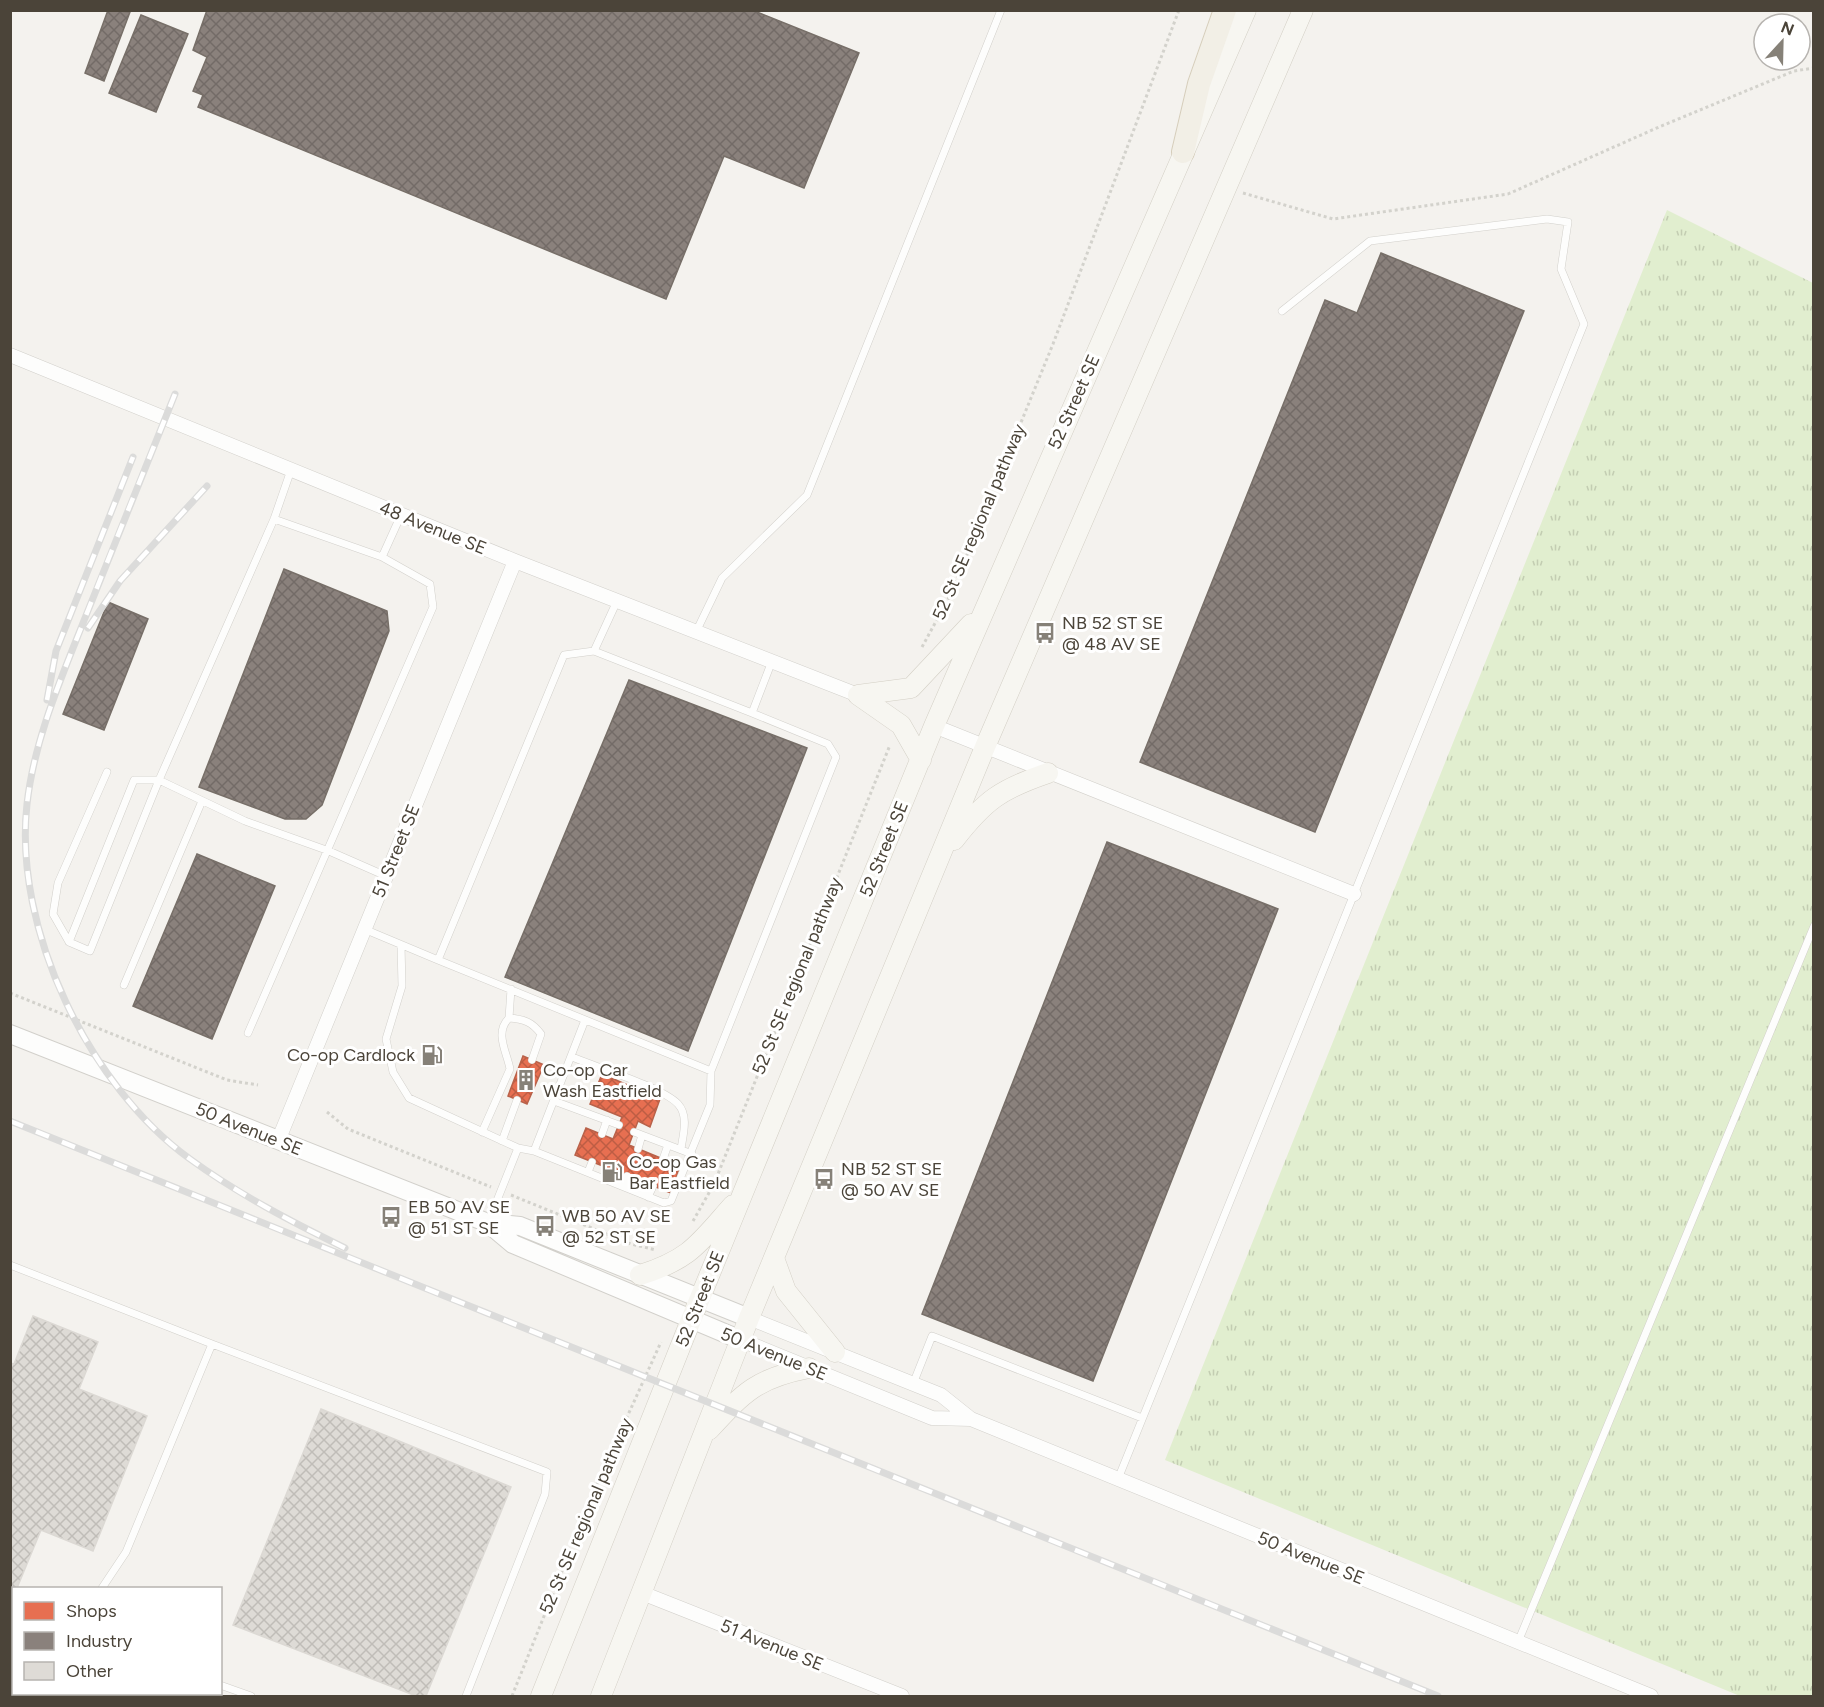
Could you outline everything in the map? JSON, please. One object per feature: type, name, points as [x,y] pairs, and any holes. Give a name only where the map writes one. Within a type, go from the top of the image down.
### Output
[{"type":"main road","points":[[1183,152],[1199,84],[1225,10]]},
{"type":"main road","name":"52 Street SE","points":[[541,1696],[691,1320],[934,726],[1246,10]]},
{"type":"main road","points":[[601,1696],[749,1318],[985,747],[1303,10]]},
{"type":"main road","points":[[858,694],[890,693],[911,688],[984,608]]},
{"type":"main road","points":[[858,694],[901,725],[921,760]]},
{"type":"main road","points":[[938,861],[977,810],[1014,785],[1048,773]]},
{"type":"main road","points":[[640,1275],[670,1266],[683,1258],[743,1194]]},
{"type":"main road","points":[[774,1258],[780,1278],[790,1297],[835,1352]]},
{"type":"main road","points":[[703,1436],[748,1390],[772,1376],[809,1368]]},
{"type":"street","name":"48 Avenue SE","points":[[10,355],[515,561],[858,694]]},
{"type":"street","name":"51 Street SE","points":[[278,1141],[515,561]]},
{"type":"street","points":[[934,726],[1354,894]]},
{"type":"street","name":"50 Avenue SE","points":[[10,1034],[488,1223],[520,1226],[835,1352],[941,1395],[971,1419],[1651,1696]]},
{"type":"street","name":"50 Avenue SE","points":[[488,1223],[513,1244],[691,1320],[932,1418],[971,1419]]},
{"type":"street","name":"51 Avenue SE","points":[[642,1593],[902,1696]]},
{"type":"lane","points":[[696,632],[722,578],[807,495],[1001,10]]},
{"type":"lane","points":[[1118,1479],[1584,324],[1560,269],[1568,222],[1547,219],[1370,241],[1282,311]]},
{"type":"lane","points":[[107,772],[58,883],[53,914],[69,942],[90,951],[159,780],[274,519],[291,470]]},
{"type":"lane","points":[[382,557],[401,515]]},
{"type":"lane","points":[[248,1033],[329,851],[433,607],[430,584],[382,557],[274,519]]},
{"type":"lane","points":[[594,651],[616,601]]},
{"type":"lane","points":[[401,945],[402,986],[386,1039],[393,1072],[409,1098],[518,1148],[534,1150],[664,1203],[671,1201],[710,1105],[711,1071],[836,757],[828,744],[594,651],[564,655],[438,960]]},
{"type":"lane","points":[[752,713],[772,661]]},
{"type":"lane","points":[[69,942],[134,780],[159,780],[245,821],[329,851],[386,876]]},
{"type":"lane","points":[[124,985],[202,801]]},
{"type":"lane","points":[[1518,1642],[1814,926]]},
{"type":"lane","points":[[364,929],[711,1071]]},
{"type":"lane","points":[[509,1018],[511,989]]},
{"type":"lane","points":[[482,1132],[510,1070],[500,1036],[502,1024],[509,1018],[523,1019],[535,1026],[541,1034],[532,1060]]},
{"type":"lane","points":[[534,1150],[585,1020]]},
{"type":"lane","points":[[572,1057],[662,1094],[678,1105],[684,1118],[681,1149]]},
{"type":"lane","points":[[502,1141],[517,1100]]},
{"type":"lane","points":[[554,1101],[619,1125]]},
{"type":"lane","points":[[602,1134],[607,1120]]},
{"type":"lane","points":[[634,1132],[692,1154]]},
{"type":"lane","points":[[638,1149],[642,1135]]},
{"type":"lane","points":[[663,1159],[669,1145]]},
{"type":"lane","points":[[488,1223],[518,1148]]},
{"type":"lane","points":[[588,1172],[592,1162]]},
{"type":"lane","points":[[624,1187],[627,1176]]},
{"type":"lane","points":[[648,1197],[653,1186]]},
{"type":"lane","points":[[10,1265],[547,1472],[545,1494],[466,1696]]},
{"type":"lane","points":[[913,1384],[932,1336],[1142,1418]]},
{"type":"lane","points":[[103,1587],[126,1552],[212,1344]]},
{"type":"lane","points":[[222,1686],[251,1696]]},
{"type":"path","name":"52 St SE regional pathway","points":[[920,651],[951,594],[1053,344],[1179,10]]},
{"type":"path","points":[[1226,188],[1333,219],[1508,194],[1794,71],[1814,68]]},
{"type":"path","name":"52 St SE regional pathway","points":[[689,1226],[714,1184],[889,751],[892,733],[901,725]]},
{"type":"path","points":[[10,993],[227,1080],[258,1085]]},
{"type":"path","name":"52 St SE regional pathway","points":[[512,1696],[599,1479],[664,1336]]},
{"type":"green space","points":[[1667,210],[1813,283],[1813,1696],[1740,1696],[1165,1460]]},
{"type":"building: Shops","name":"Co-op Car Wash Eastfield","points":[[523,1056],[544,1065],[527,1104],[508,1096]]},
{"type":"building: Shops","points":[[602,1074],[660,1099],[650,1127],[638,1121],[629,1145],[680,1166],[671,1193],[575,1155],[586,1128],[613,1139],[622,1117],[590,1104]]},
{"type":"building: Industry","points":[[108,10],[130,12],[104,81],[85,73]]},
{"type":"building: Industry","points":[[207,10],[752,10],[859,53],[804,188],[724,156],[666,299],[198,107],[203,95],[193,91],[207,57],[193,50]]},
{"type":"building: Industry","points":[[141,15],[188,34],[156,112],[109,93]]},
{"type":"building: Industry","points":[[1381,253],[1524,311],[1315,832],[1140,762],[1325,300],[1357,313]]},
{"type":"building: Industry","points":[[284,569],[387,611],[389,631],[322,805],[306,819],[285,819],[199,787]]},
{"type":"building: Industry","points":[[108,602],[148,619],[104,730],[63,714]]},
{"type":"building: Industry","points":[[629,680],[807,748],[688,1051],[505,977]]},
{"type":"building: Industry","points":[[1107,842],[1278,909],[1093,1381],[922,1314]]},
{"type":"building: Industry","points":[[197,854],[275,886],[212,1039],[133,1006]]},
{"type":"building: Other","points":[[33,1316],[98,1342],[79,1389],[147,1416],[93,1551],[41,1530],[17,1587],[12,1587],[10,1605],[10,1363],[14,1364]]},
{"type":"building: Other","points":[[321,1409],[511,1487],[426,1696],[416,1696],[233,1625]]},
{"type":"railway","points":[[175,394],[66,667],[35,757],[27,804],[26,852],[32,902],[46,952],[65,1001],[90,1048],[120,1090],[153,1128],[190,1159],[246,1196],[345,1248]]},
{"type":"railway","points":[[47,700],[56,651],[133,457]]},
{"type":"railway","points":[[88,628],[120,581],[207,486]]},
{"type":"railway","points":[[10,1121],[1438,1696]]},
{"type":"place","name":"NB 52 ST SE @ 48 AV SE","points":[[1045,633]]},
{"type":"place","name":"Co-op Cardlock","points":[[432,1055]]},
{"type":"place","name":"Co-op Car Wash Eastfield","points":[[526,1080]]},
{"type":"place","name":"Co-op Gas Bar Eastfield","points":[[612,1172]]},
{"type":"place","name":"NB 52 ST SE @ 50 AV SE","points":[[824,1179]]},
{"type":"place","name":"EB 50 AV SE @ 51 ST SE","points":[[391,1217]]},
{"type":"place","name":"WB 50 AV SE @ 52 ST SE","points":[[545,1226]]}]
